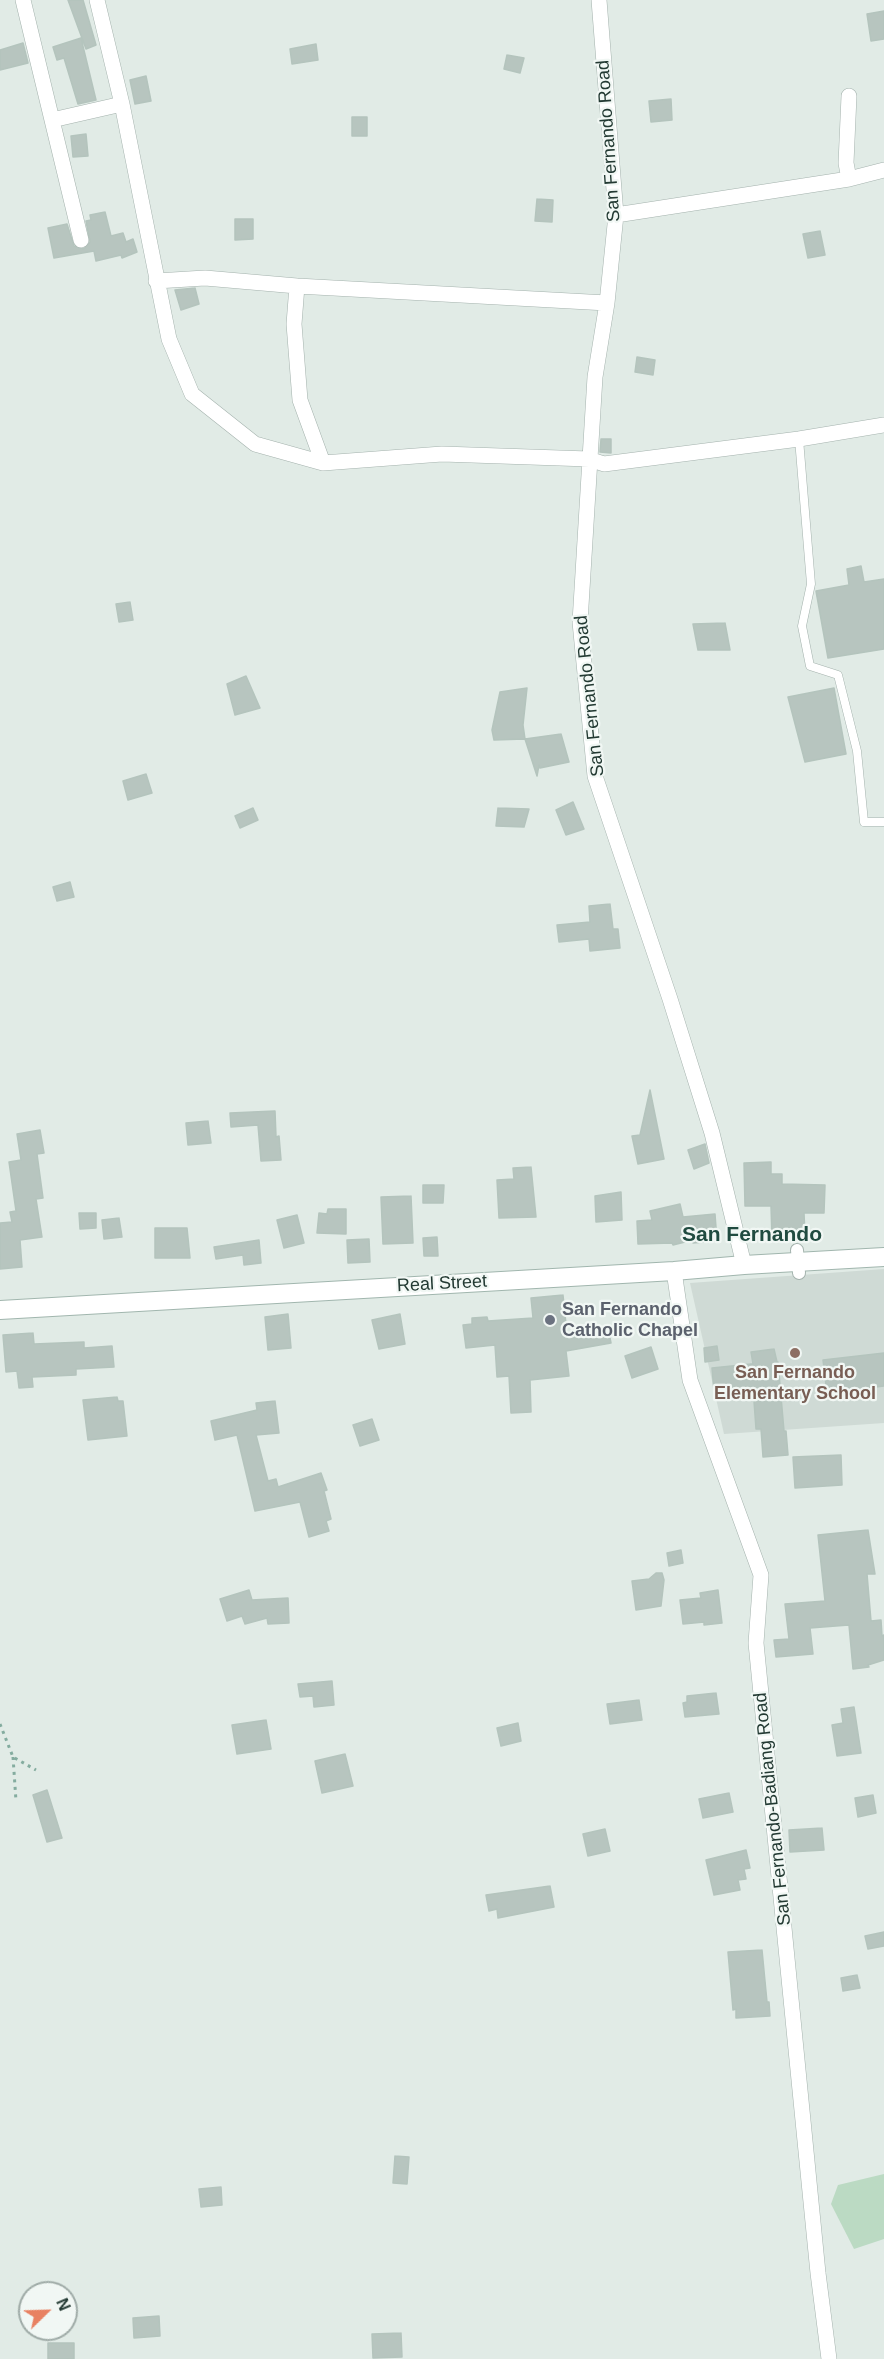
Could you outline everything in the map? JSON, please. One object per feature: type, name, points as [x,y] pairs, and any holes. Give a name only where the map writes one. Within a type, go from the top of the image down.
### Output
[{"type":"main road","name":"Real Street","points":[[0,1310],[884,1257]]},
{"type":"street","points":[[23,0],[81,240]]},
{"type":"street","points":[[97,0],[122,104],[169,339],[192,394],[255,444],[323,463],[442,454],[589,459],[604,464],[800,439],[884,425]]},
{"type":"street","name":"San Fernando Road","points":[[599,0],[616,215],[607,303],[595,377],[580,622],[595,776],[670,999],[712,1133],[744,1265]]},
{"type":"street","points":[[849,96],[846,163],[849,179]]},
{"type":"street","points":[[52,120],[122,104]]},
{"type":"street","points":[[616,215],[849,179],[884,170]]},
{"type":"street","points":[[156,281],[205,278],[297,286],[607,303]]},
{"type":"street","points":[[297,286],[294,324],[300,400],[323,463]]},
{"type":"street","name":"San Fernando-Badiang Road","points":[[674,1271],[690,1380],[761,1575],[756,1643],[818,2273],[829,2359]]},
{"type":"lane","points":[[800,439],[811,584],[802,626],[810,666],[838,675],[857,751],[864,822],[884,822]]},
{"type":"path","points":[[0,1724],[13,1757],[16,1801]]},
{"type":"path","points":[[13,1757],[36,1770]]},
{"type":"shaded area","name":"San Fernando Elementary School","points":[[884,1269],[884,1423],[724,1434],[690,1283]]},
{"type":"green space","points":[[884,2174],[884,2239],[854,2249],[831,2204],[838,2185]]},
{"type":"building","points":[[68,0],[83,0],[96,45],[86,49]]},
{"type":"building","points":[[884,11],[884,39],[871,41],[867,14]]},
{"type":"building","points":[[81,38],[96,100],[78,104],[64,58],[57,60],[53,47]]},
{"type":"building","points":[[23,43],[28,63],[0,70],[0,50]]},
{"type":"building","points":[[316,44],[318,60],[292,64],[290,49]]},
{"type":"building","points":[[507,55],[524,58],[520,73],[504,69]]},
{"type":"building","points":[[146,76],[151,101],[135,104],[130,80]]},
{"type":"building","points":[[671,99],[672,120],[651,122],[649,101]]},
{"type":"building","points":[[352,117],[367,117],[367,136],[352,136]]},
{"type":"building","points":[[86,134],[88,156],[73,157],[71,136]]},
{"type":"building","points":[[537,199],[553,200],[552,222],[535,221]]},
{"type":"building","points":[[105,212],[111,236],[123,233],[126,242],[133,239],[137,252],[122,258],[121,255],[96,261],[94,251],[54,258],[48,228],[67,224],[74,246],[84,249],[90,242],[86,221],[91,220],[90,215]]},
{"type":"building","points":[[235,219],[253,219],[253,239],[235,240]]},
{"type":"building","points":[[820,231],[825,255],[808,258],[803,234]]},
{"type":"building","points":[[195,288],[199,304],[181,310],[175,290]]},
{"type":"building","points":[[637,357],[655,360],[653,375],[635,372]]},
{"type":"building","points":[[601,439],[611,439],[611,453],[600,452]]},
{"type":"building","points":[[861,566],[864,582],[884,579],[884,649],[828,658],[816,591],[849,585],[847,569]]},
{"type":"building","points":[[130,602],[133,620],[119,622],[116,604]]},
{"type":"building","points":[[725,623],[730,650],[698,650],[693,624]]},
{"type":"building","points":[[246,676],[260,708],[235,715],[227,684]]},
{"type":"building","points":[[527,688],[523,725],[525,739],[494,740],[492,730],[500,692]]},
{"type":"building","points":[[834,688],[846,754],[805,762],[788,697]]},
{"type":"building","points":[[561,734],[569,762],[540,768],[539,765],[537,776],[525,739]]},
{"type":"building","points":[[146,774],[152,793],[128,800],[123,781]]},
{"type":"building","points":[[573,802],[584,829],[566,835],[556,810]]},
{"type":"building","points":[[253,808],[258,820],[240,828],[235,816]]},
{"type":"building","points":[[498,808],[529,809],[524,827],[496,826]]},
{"type":"building","points":[[70,882],[74,897],[57,901],[53,887]]},
{"type":"building","points":[[610,904],[613,929],[618,929],[620,948],[590,951],[589,939],[559,942],[557,925],[590,922],[589,906]]},
{"type":"building","points":[[650,1090],[664,1159],[638,1164],[632,1136],[640,1135]]},
{"type":"building","points":[[275,1111],[276,1137],[279,1136],[281,1160],[261,1161],[258,1125],[231,1127],[230,1113]]},
{"type":"building","points":[[208,1121],[211,1143],[188,1145],[186,1123]]},
{"type":"building","points":[[40,1130],[44,1153],[37,1154],[43,1198],[36,1199],[42,1237],[20,1240],[22,1267],[0,1269],[0,1223],[12,1222],[10,1212],[16,1211],[9,1162],[21,1160],[17,1134]]},
{"type":"building","points":[[705,1144],[709,1163],[694,1169],[688,1150]]},
{"type":"building","points":[[771,1162],[771,1174],[782,1174],[782,1184],[825,1185],[824,1213],[804,1213],[805,1235],[772,1239],[771,1206],[745,1206],[744,1163]]},
{"type":"building","points":[[531,1167],[536,1217],[499,1218],[497,1180],[514,1179],[513,1168]]},
{"type":"building","points":[[423,1185],[444,1185],[443,1203],[423,1203]]},
{"type":"building","points":[[621,1192],[622,1220],[596,1222],[595,1196]]},
{"type":"building","points":[[411,1196],[413,1243],[383,1244],[381,1197]]},
{"type":"building","points":[[680,1204],[683,1217],[715,1214],[717,1241],[693,1243],[693,1240],[673,1245],[672,1243],[638,1244],[637,1221],[652,1220],[650,1211]]},
{"type":"building","points":[[328,1209],[346,1209],[346,1234],[317,1233],[319,1213],[327,1214]]},
{"type":"building","points":[[79,1213],[96,1213],[96,1228],[80,1229]]},
{"type":"building","points":[[297,1215],[304,1243],[284,1248],[277,1220]]},
{"type":"building","points":[[119,1218],[122,1237],[104,1239],[102,1220]]},
{"type":"building","points":[[155,1228],[187,1228],[190,1258],[155,1258]]},
{"type":"building","points":[[437,1237],[438,1256],[424,1256],[423,1238]]},
{"type":"building","points":[[369,1239],[370,1262],[348,1263],[347,1240]]},
{"type":"building","points":[[259,1240],[261,1263],[244,1265],[243,1255],[216,1259],[214,1247]]},
{"type":"building","points":[[563,1295],[567,1334],[608,1328],[611,1343],[566,1351],[569,1376],[530,1380],[531,1412],[511,1413],[509,1376],[497,1377],[495,1345],[466,1348],[463,1325],[472,1324],[472,1318],[487,1317],[488,1321],[533,1318],[531,1298]]},
{"type":"building","points":[[288,1314],[291,1348],[268,1350],[265,1317]]},
{"type":"building","points":[[400,1314],[405,1344],[379,1349],[372,1320]]},
{"type":"building","points":[[33,1333],[34,1344],[84,1342],[84,1348],[112,1346],[114,1367],[76,1369],[76,1375],[32,1377],[33,1387],[19,1388],[17,1371],[6,1372],[3,1335]]},
{"type":"building","points":[[717,1346],[719,1360],[705,1362],[704,1348]]},
{"type":"building","points":[[651,1347],[658,1369],[632,1378],[625,1356]]},
{"type":"building","points":[[774,1349],[778,1362],[788,1455],[763,1457],[761,1429],[756,1429],[753,1387],[714,1391],[712,1368],[753,1364],[751,1352]]},
{"type":"building","points":[[884,1353],[884,1386],[827,1393],[823,1360]]},
{"type":"building","points":[[117,1397],[118,1401],[123,1401],[127,1436],[88,1440],[83,1400]]},
{"type":"building","points":[[275,1401],[279,1433],[256,1435],[268,1481],[276,1479],[278,1487],[321,1473],[327,1490],[324,1491],[331,1519],[326,1521],[329,1531],[309,1537],[300,1502],[255,1511],[237,1435],[215,1440],[211,1421],[257,1410],[256,1403]]},
{"type":"building","points":[[372,1419],[379,1440],[360,1446],[353,1425]]},
{"type":"building","points":[[841,1455],[842,1485],[795,1488],[793,1457]]},
{"type":"building","points":[[868,1530],[875,1574],[867,1574],[871,1621],[881,1620],[882,1636],[884,1635],[884,1660],[868,1665],[869,1667],[853,1669],[849,1625],[810,1628],[813,1654],[776,1657],[774,1640],[789,1639],[785,1604],[825,1601],[818,1535]]},
{"type":"building","points":[[681,1550],[683,1563],[669,1566],[667,1553]]},
{"type":"building","points":[[656,1573],[662,1573],[664,1580],[661,1606],[636,1610],[632,1581],[649,1579]]},
{"type":"building","points":[[249,1590],[252,1600],[288,1598],[289,1623],[268,1624],[267,1618],[245,1624],[242,1616],[227,1621],[220,1599]]},
{"type":"building","points":[[718,1590],[722,1623],[683,1624],[680,1600],[701,1598],[700,1593]]},
{"type":"building","points":[[332,1681],[334,1705],[314,1707],[313,1696],[300,1697],[298,1684]]},
{"type":"building","points":[[716,1693],[719,1714],[685,1717],[683,1703],[687,1702],[687,1696]]},
{"type":"building","points":[[639,1700],[642,1720],[610,1724],[607,1704]]},
{"type":"building","points":[[854,1707],[861,1753],[837,1756],[832,1725],[843,1723],[841,1709]]},
{"type":"building","points":[[266,1720],[271,1749],[237,1754],[232,1725]]},
{"type":"building","points":[[518,1723],[521,1741],[501,1746],[497,1728]]},
{"type":"building","points":[[345,1754],[353,1786],[322,1793],[315,1761]]},
{"type":"building","points":[[47,1790],[62,1838],[47,1842],[33,1795]]},
{"type":"building","points":[[729,1793],[733,1812],[703,1818],[699,1799]]},
{"type":"building","points":[[873,1795],[876,1813],[858,1817],[855,1798]]},
{"type":"building","points":[[822,1828],[824,1850],[790,1852],[789,1830]]},
{"type":"building","points":[[605,1829],[610,1851],[588,1856],[583,1834]]},
{"type":"building","points":[[746,1850],[750,1868],[744,1869],[746,1879],[738,1880],[740,1890],[714,1895],[706,1860]]},
{"type":"building","points":[[550,1886],[554,1907],[498,1918],[497,1909],[489,1911],[486,1895]]},
{"type":"building","points":[[884,1932],[884,1946],[868,1949],[865,1936]]},
{"type":"building","points":[[762,1950],[770,2016],[736,2018],[736,2009],[733,2010],[728,1952]]},
{"type":"building","points":[[857,1975],[860,1988],[843,1991],[841,1978]]},
{"type":"building","points":[[395,2156],[409,2157],[407,2184],[393,2183]]},
{"type":"building","points":[[221,2187],[222,2205],[201,2207],[199,2189]]},
{"type":"building","points":[[159,2316],[160,2336],[134,2338],[133,2318]]},
{"type":"building","points":[[401,2333],[402,2357],[373,2358],[372,2334]]},
{"type":"building","points":[[48,2343],[74,2343],[74,2359],[48,2359]]},
{"type":"place","name":"San Fernando Catholic Chapel","points":[[550,1320]]},
{"type":"place","name":"San Fernando Elementary School","points":[[795,1353]]},
{"type":"district","name":"San Fernando","points":[[752,1235]]}]
